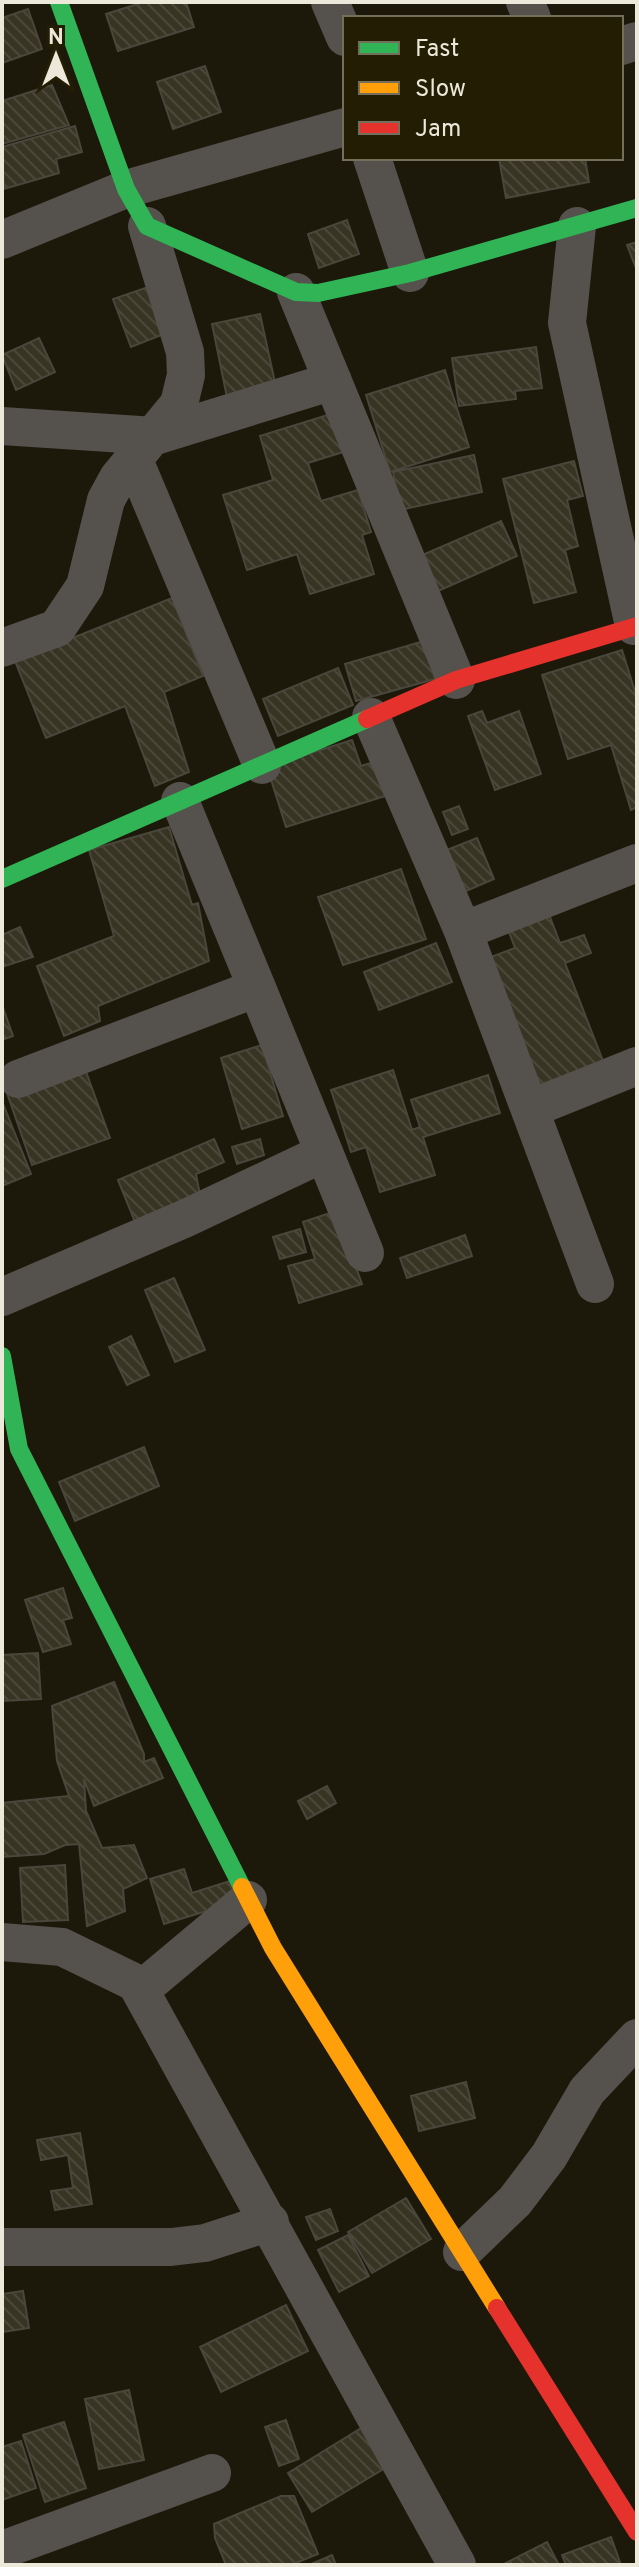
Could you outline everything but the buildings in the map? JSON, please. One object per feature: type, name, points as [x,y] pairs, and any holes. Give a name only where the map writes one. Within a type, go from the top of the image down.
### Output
[{"type":"street","points":[[2,648],[57,628],[85,586],[106,500],[118,478],[179,404],[186,375],[185,352],[147,226],[126,189],[59,2]]},
{"type":"street","points":[[330,2],[343,32]]},
{"type":"street","points":[[2,240],[126,189],[343,128]]},
{"type":"street","points":[[373,160],[410,273]]},
{"type":"street","points":[[147,226],[296,292],[318,293],[410,273],[637,208]]},
{"type":"street","points":[[2,879],[456,680],[636,626],[567,323],[577,226]]},
{"type":"street","points":[[296,292],[456,680]]},
{"type":"street","points":[[2,426],[145,448],[333,381]]},
{"type":"street","points":[[145,448],[262,765]]},
{"type":"street","points":[[371,717],[463,931],[595,1284]]},
{"type":"street","points":[[180,801],[365,1253]]},
{"type":"street","points":[[463,931],[637,863]]},
{"type":"street","points":[[18,1079],[257,988]]},
{"type":"street","points":[[530,1109],[637,1066]]},
{"type":"street","points":[[2,1297],[184,1219],[324,1153]]},
{"type":"street","points":[[2,1356],[19,1449],[273,1948],[637,2532]]},
{"type":"street","points":[[2,1942],[62,1947],[96,1961],[143,1988],[248,1900]]},
{"type":"street","points":[[136,1983],[457,2565]]},
{"type":"street","points":[[462,2252],[515,2201],[549,2156],[587,2091],[637,2038]]},
{"type":"street","points":[[2,2247],[171,2247],[205,2243],[270,2222]]},
{"type":"street","points":[[2,2550],[212,2473]]},
{"type":"traffic: fast","points":[[59,2],[126,189],[147,226],[296,292],[318,293],[410,273],[637,208]]},
{"type":"traffic: fast","points":[[2,879],[367,719]]},
{"type":"traffic: fast","points":[[2,1356],[19,1449],[242,1887]]},
{"type":"traffic: slow","points":[[242,1887],[273,1948],[497,2308]]},
{"type":"traffic: jam","points":[[367,719],[456,680],[637,626]]},
{"type":"traffic: jam","points":[[497,2308],[637,2532]]}]
